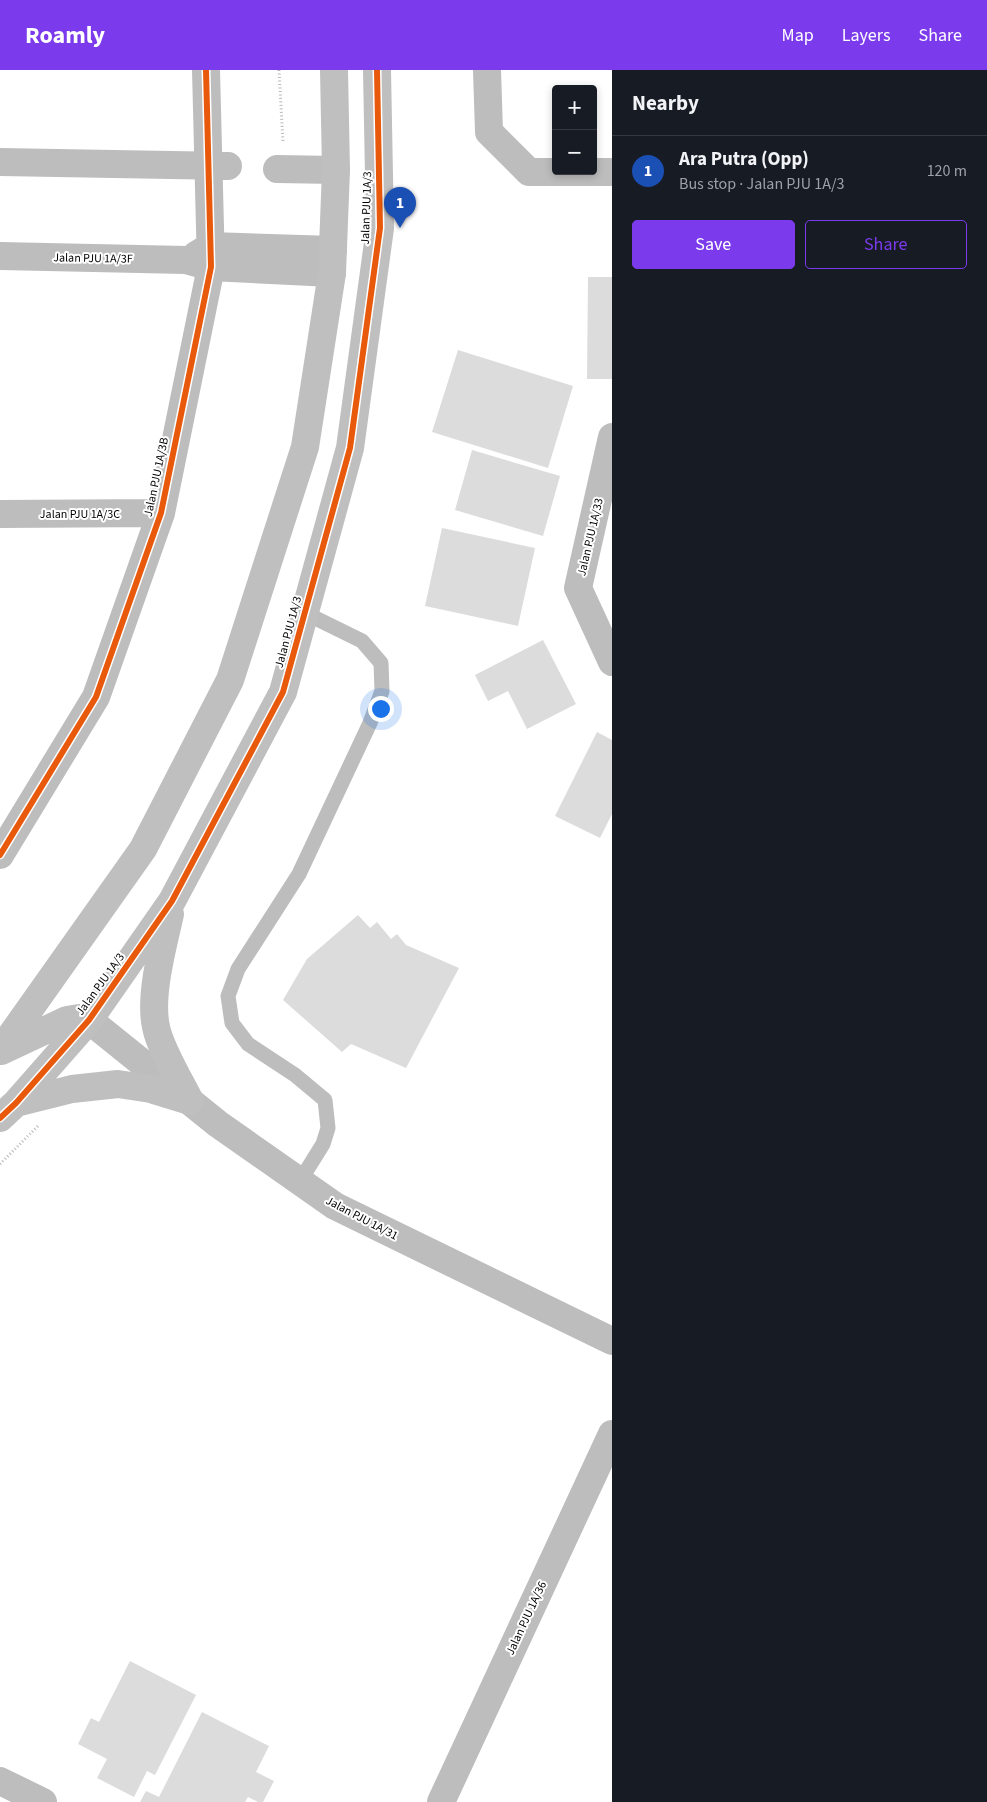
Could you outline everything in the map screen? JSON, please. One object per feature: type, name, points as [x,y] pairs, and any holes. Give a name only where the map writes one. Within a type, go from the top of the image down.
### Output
[{"type":"street","name":"Jalan PJU 1A/3B","points":[[0,855],[96,697],[161,514],[218,166],[206,70]]},
{"type":"street","points":[[0,1051],[143,849],[230,680],[305,447],[332,261],[336,170],[334,70]]},
{"type":"street","name":"Jalan PJU 1A/3","points":[[8,1111],[89,1020],[172,901],[283,692],[350,448],[380,218],[377,70]]},
{"type":"street","points":[[487,70],[489,132],[529,172],[612,172]]},
{"type":"street","points":[[0,162],[218,166]]},
{"type":"street","points":[[281,169],[336,170]]},
{"type":"street","name":"Jalan PJU 1A/3F","points":[[0,256],[332,261]]},
{"type":"street","name":"Jalan PJU 1A/33","points":[[612,437],[578,588],[612,662]]},
{"type":"street","name":"Jalan PJU 1A/3C","points":[[0,514],[161,514]]},
{"type":"street","points":[[172,901],[156,984],[154,1000],[156,1028],[166,1054],[190,1100]]},
{"type":"street","points":[[0,1051],[67,1020],[79,1018],[89,1020]]},
{"type":"street","name":"Jalan PJU 1A/31","points":[[89,1020],[218,1124],[335,1206],[612,1341]]},
{"type":"street","points":[[8,1111],[72,1090],[118,1084],[151,1089],[190,1100]]},
{"type":"street","name":"Jalan PJU 1A/36","points":[[441,1802],[612,1434]]},
{"type":"street","points":[[0,1781],[43,1802]]},
{"type":"lane","points":[[300,1181],[323,1144],[328,1128],[325,1100],[295,1075],[248,1044],[232,1023],[228,996],[238,969],[299,874],[370,723],[382,691],[381,664],[362,641],[305,613]]},
{"type":"path","points":[[280,70],[281,169]]},
{"type":"building","points":[[588,277],[612,277],[612,379],[587,379]]},
{"type":"building","points":[[458,350],[573,386],[548,468],[432,432]]},
{"type":"building","points":[[472,450],[560,476],[543,536],[455,510]]},
{"type":"building","points":[[442,528],[535,548],[518,626],[425,606]]},
{"type":"building","points":[[543,640],[576,704],[527,729],[508,691],[488,701],[475,675]]},
{"type":"building","points":[[597,732],[612,740],[612,814],[600,838],[555,816]]},
{"type":"building","points":[[358,915],[370,928],[377,922],[391,939],[397,934],[406,945],[459,968],[406,1068],[351,1044],[342,1052],[283,1000],[307,959]]},
{"type":"building","points":[[130,1661],[196,1695],[155,1775],[147,1771],[134,1797],[97,1778],[107,1759],[78,1744],[91,1718],[99,1722]]},
{"type":"building","points":[[202,1712],[269,1746],[256,1772],[274,1781],[263,1802],[258,1802],[248,1797],[245,1802],[140,1802],[146,1791],[159,1797]]},
{"type":"cycle path","points":[[0,855],[96,697],[161,513],[211,267],[206,70]]},
{"type":"cycle path","points":[[0,1118],[16,1103],[89,1020],[172,901],[283,692],[350,448],[380,228],[377,70]]},
{"type":"place","name":"Ara Putra (Opp)","points":[[400,228]]}]
